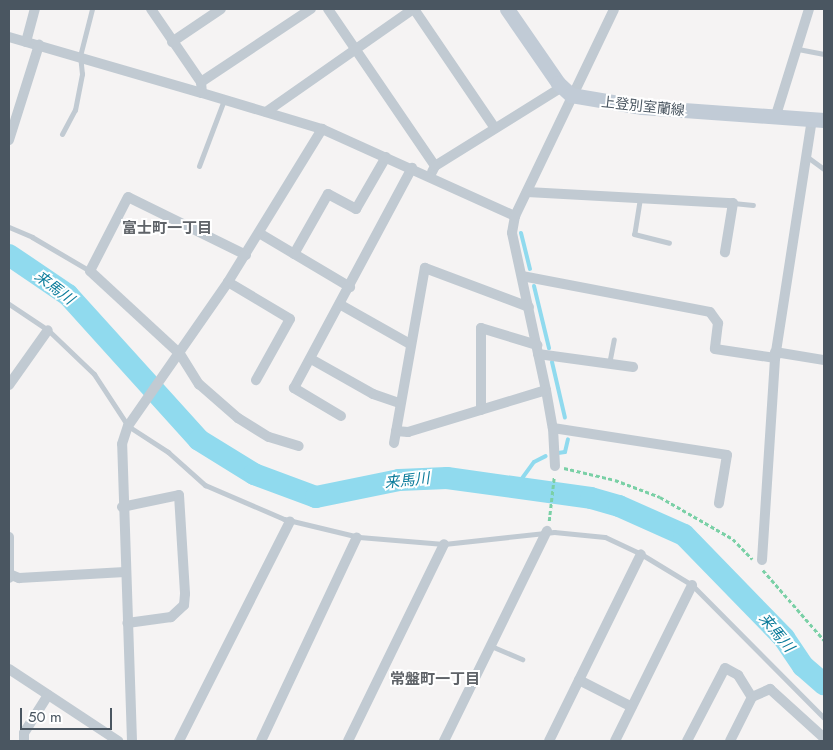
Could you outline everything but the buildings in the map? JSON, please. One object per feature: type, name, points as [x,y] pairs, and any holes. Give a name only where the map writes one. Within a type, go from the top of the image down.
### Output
[{"type":"main road","points":[[507,9],[566,91]]},
{"type":"main road","name":"上登別室蘭線","points":[[566,91],[642,107],[818,119]]},
{"type":"street","points":[[26,42],[35,9]]},
{"type":"street","points":[[150,9],[201,88]]},
{"type":"street","points":[[172,42],[221,9]]},
{"type":"street","points":[[201,88],[310,9]]},
{"type":"street","points":[[328,9],[435,166]]},
{"type":"street","points":[[266,112],[355,48],[414,9],[495,128]]},
{"type":"street","points":[[554,469],[553,428],[538,349],[512,233],[515,216],[527,192],[566,91],[614,9]]},
{"type":"street","points":[[776,115],[809,9]]},
{"type":"street","points":[[9,37],[201,88],[224,99],[322,129],[515,216]]},
{"type":"street","points":[[9,140],[39,45]]},
{"type":"street","points":[[429,177],[435,166],[495,128],[566,91]]},
{"type":"street","points":[[760,564],[775,355],[805,156],[818,119]]},
{"type":"street","points":[[132,741],[122,507],[122,444],[128,426],[177,358],[246,255],[322,129]]},
{"type":"street","points":[[294,254],[328,194],[356,209],[386,157]]},
{"type":"street","points":[[342,416],[294,388],[412,168]]},
{"type":"street","points":[[527,192],[733,203],[725,252]]},
{"type":"street","points":[[246,255],[128,196],[90,271],[177,358],[199,384],[238,418],[268,437],[298,446]]},
{"type":"street","points":[[259,233],[350,286]]},
{"type":"street","points":[[394,443],[399,403],[425,268],[529,307]]},
{"type":"street","points":[[522,276],[710,312],[718,322],[715,349],[824,360]]},
{"type":"street","points":[[228,282],[290,319],[256,380]]},
{"type":"street","points":[[340,305],[410,344]]},
{"type":"street","points":[[481,410],[481,328],[538,349],[609,364],[633,367]]},
{"type":"street","points":[[9,385],[48,330]]},
{"type":"street","points":[[311,359],[373,394],[399,403]]},
{"type":"street","points":[[396,431],[408,432],[546,390]]},
{"type":"street","points":[[553,428],[727,455],[720,503]]},
{"type":"street","points":[[122,507],[179,495],[185,594],[184,605],[171,617],[127,623]]},
{"type":"street","points":[[179,741],[290,521]]},
{"type":"street","points":[[444,741],[547,530]]},
{"type":"street","points":[[9,537],[9,575],[19,578],[125,572]]},
{"type":"street","points":[[261,741],[357,537]]},
{"type":"street","points":[[348,741],[444,544]]},
{"type":"street","points":[[549,741],[640,554]]},
{"type":"street","points":[[615,741],[692,585]]},
{"type":"street","points":[[687,741],[725,668],[738,676],[752,697]]},
{"type":"street","points":[[9,669],[118,741]]},
{"type":"street","points":[[580,680],[632,707]]},
{"type":"street","points":[[730,741],[752,697],[770,689],[824,738]]},
{"type":"street","points":[[24,741],[24,733],[48,695]]},
{"type":"lane","points":[[62,134],[75,110],[82,74],[80,56],[92,9]]},
{"type":"lane","points":[[798,49],[823,54]]},
{"type":"lane","points":[[199,166],[224,99]]},
{"type":"lane","points":[[805,156],[824,168]]},
{"type":"lane","points":[[640,197],[634,234],[669,243]]},
{"type":"lane","points":[[733,203],[753,205]]},
{"type":"lane","points":[[9,227],[32,236],[90,271]]},
{"type":"lane","points":[[9,304],[48,330],[94,374],[128,426],[168,452],[206,485],[290,521],[357,537],[444,544],[547,530],[604,537],[640,554],[692,585],[824,718]]},
{"type":"lane","points":[[609,364],[614,339]]},
{"type":"lane","points":[[491,646],[522,659]]},
{"type":"path","points":[[547,530],[554,469],[615,480],[660,497],[733,540],[760,564],[824,640]]},
{"type":"waterway","points":[[521,233],[530,269]]},
{"type":"waterway","name":"来馬川","points":[[9,255],[68,295],[199,440],[254,474],[316,497],[399,480],[447,478],[591,498],[619,506],[684,535],[784,638],[803,666],[824,684]]},
{"type":"waterway","points":[[534,286],[549,348]]},
{"type":"waterway","points":[[552,362],[565,418]]},
{"type":"waterway","points":[[558,453],[565,452],[568,439]]},
{"type":"waterway","points":[[515,488],[534,462],[546,456]]},
{"type":"district","name":"富士町一丁目","points":[[167,229]]},
{"type":"district","name":"常盤町一丁目","points":[[435,680]]}]
